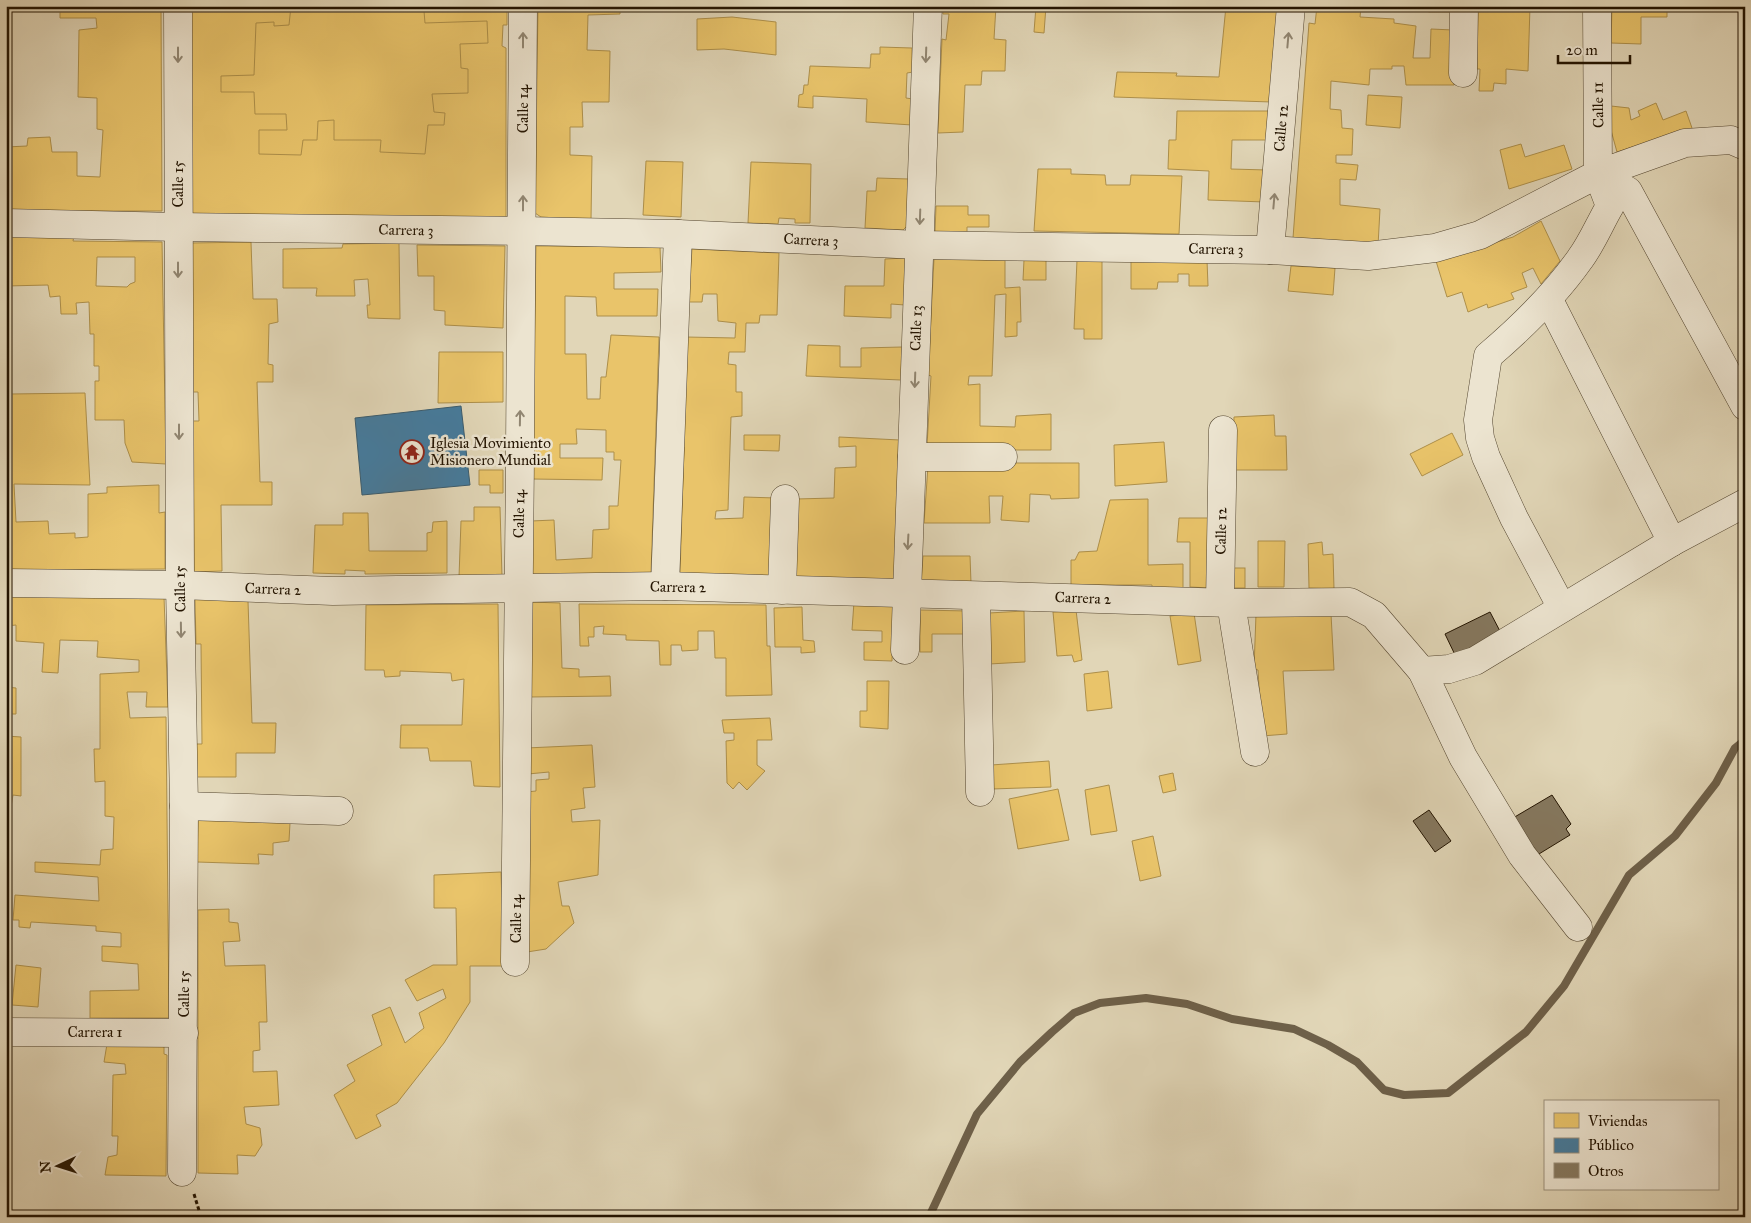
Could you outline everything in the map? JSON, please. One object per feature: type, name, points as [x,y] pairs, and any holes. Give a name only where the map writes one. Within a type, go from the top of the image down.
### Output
[{"type":"street","name":"Calle 15","points":[[178,6],[180,585],[184,806],[182,1172]]},
{"type":"street","name":"Calle 14","points":[[515,962],[523,231],[523,6]]},
{"type":"street","name":"Calle 13","points":[[905,650],[928,6]]},
{"type":"street","name":"Calle 12","points":[[1270,250],[1291,6]]},
{"type":"street","points":[[1463,73],[1464,6]]},
{"type":"street","name":"Calle 11","points":[[1562,608],[1514,518],[1486,457],[1480,438],[1478,420],[1488,356],[1549,300],[1581,258],[1610,206],[1598,174],[1596,6]]},
{"type":"street","name":"Carrera 3","points":[[6,223],[678,234],[919,245],[1270,250],[1368,256],[1435,248],[1480,235],[1598,174],[1686,143],[1731,140],[1745,146]]},
{"type":"street","points":[[1598,174],[1628,191],[1745,406]]},
{"type":"street","points":[[665,586],[678,234]]},
{"type":"street","points":[[1549,300],[1672,542]]},
{"type":"street","name":"Calle 12","points":[[1223,430],[1225,602],[1255,752]]},
{"type":"street","points":[[912,457],[1004,457]]},
{"type":"street","points":[[782,590],[785,498]]},
{"type":"street","points":[[1578,927],[1522,855],[1477,782],[1422,671],[1449,669],[1475,661],[1672,542],[1745,503]]},
{"type":"street","name":"Carrera 2","points":[[6,582],[180,585],[333,591],[665,586],[1225,602],[1350,602],[1374,615],[1422,671]]},
{"type":"street","points":[[976,596],[980,792]]},
{"type":"street","points":[[184,806],[339,811]]},
{"type":"street","name":"Carrera 1","points":[[6,1032],[184,1033]]},
{"type":"building: Viviendas","points":[[60,6],[161,6],[162,211],[6,211],[6,147],[27,146],[28,138],[50,137],[52,152],[77,152],[77,176],[100,177],[103,130],[97,129],[97,98],[78,97],[79,30],[97,28],[96,18],[60,18]]},
{"type":"building: Viviendas","points":[[190,6],[507,6],[507,25],[503,25],[502,46],[506,48],[506,218],[190,215]]},
{"type":"building: Viviendas","points":[[291,6],[447,6],[447,10],[424,11],[425,23],[487,21],[488,43],[460,44],[461,68],[468,69],[468,93],[432,94],[434,112],[445,113],[444,125],[428,125],[425,154],[380,152],[381,140],[334,140],[334,120],[318,121],[317,140],[303,140],[301,155],[259,154],[259,130],[287,130],[286,114],[255,114],[254,92],[221,92],[221,76],[254,75],[256,23],[274,22],[274,26],[289,25]]},
{"type":"building: Viviendas","points":[[538,6],[620,6],[620,14],[588,15],[587,50],[610,51],[609,102],[582,102],[583,127],[570,127],[570,155],[592,156],[591,220],[541,217],[535,213]]},
{"type":"building: Viviendas","points":[[943,6],[996,6],[994,39],[1006,40],[1005,71],[982,71],[981,85],[965,85],[963,132],[938,133],[942,39],[946,40],[949,14],[943,14]]},
{"type":"building: Viviendas","points":[[1036,6],[1046,6],[1044,33],[1034,32]]},
{"type":"building: Viviendas","points":[[1226,6],[1279,6],[1272,102],[1114,97],[1117,72],[1177,73],[1176,76],[1219,77]]},
{"type":"building: Viviendas","points":[[1317,6],[1361,6],[1360,17],[1394,19],[1394,23],[1416,26],[1413,58],[1430,58],[1431,29],[1453,30],[1454,85],[1406,85],[1404,66],[1392,66],[1392,69],[1370,69],[1369,85],[1331,81],[1330,109],[1341,110],[1342,128],[1353,129],[1352,155],[1336,155],[1336,163],[1358,165],[1356,180],[1340,179],[1340,205],[1380,209],[1378,246],[1293,238],[1309,23],[1315,24]]},
{"type":"building: Viviendas","points":[[1429,6],[1453,6],[1453,12],[1429,12]]},
{"type":"building: Viviendas","points":[[1478,6],[1530,6],[1528,71],[1506,69],[1506,84],[1494,83],[1493,91],[1479,91],[1480,69],[1477,69]]},
{"type":"building: Viviendas","points":[[1612,6],[1667,6],[1667,17],[1641,17],[1641,44],[1611,43]]},
{"type":"building: Viviendas","points":[[732,17],[776,22],[776,55],[724,49],[697,50],[697,19]]},
{"type":"building: Viviendas","points":[[880,47],[912,48],[913,72],[907,73],[906,98],[913,99],[912,125],[866,122],[867,99],[813,96],[813,108],[798,107],[799,95],[803,94],[804,85],[808,85],[810,66],[870,68],[871,54],[880,54]]},
{"type":"building: Viviendas","points":[[1368,95],[1402,97],[1400,128],[1366,125]]},
{"type":"building: Viviendas","points":[[1656,103],[1663,120],[1686,111],[1692,128],[1617,152],[1609,123],[1611,106],[1629,108],[1631,120],[1640,116],[1638,111]]},
{"type":"building: Viviendas","points":[[1177,111],[1270,111],[1268,140],[1232,140],[1231,169],[1267,170],[1265,202],[1208,200],[1209,171],[1168,169],[1169,140],[1176,140]]},
{"type":"building: Viviendas","points":[[1521,144],[1525,157],[1564,145],[1572,169],[1509,189],[1500,150]]},
{"type":"building: Viviendas","points":[[646,161],[683,162],[681,217],[643,215]]},
{"type":"building: Viviendas","points":[[751,162],[811,164],[810,223],[795,223],[795,219],[779,218],[778,224],[748,223]]},
{"type":"building: Viviendas","points":[[1038,169],[1071,169],[1071,174],[1105,175],[1106,185],[1130,185],[1131,175],[1182,176],[1179,234],[1034,231]]},
{"type":"building: Viviendas","points":[[877,178],[909,179],[908,225],[903,230],[865,228],[867,191],[876,191]]},
{"type":"building: Viviendas","points":[[936,206],[968,206],[968,215],[989,215],[989,227],[967,227],[967,232],[935,232]]},
{"type":"building: Viviendas","points":[[1541,221],[1560,261],[1541,284],[1533,268],[1522,273],[1527,287],[1511,293],[1514,299],[1488,308],[1487,304],[1468,312],[1462,292],[1447,297],[1436,261],[1513,237]]},
{"type":"building: Viviendas","points":[[6,236],[74,236],[73,241],[162,242],[166,464],[132,462],[125,443],[124,420],[95,420],[95,381],[99,381],[99,366],[94,366],[94,334],[90,334],[89,302],[76,303],[77,314],[61,314],[60,296],[50,297],[48,285],[6,286]],"holes":[[[97,257],[135,257],[135,282],[127,287],[96,286]]]},
{"type":"building: Viviendas","points":[[251,242],[253,299],[277,299],[278,322],[269,324],[268,364],[273,365],[273,382],[257,382],[260,482],[272,482],[272,505],[221,505],[222,571],[194,572],[193,421],[199,421],[198,392],[193,392],[192,243]]},
{"type":"building: Viviendas","points":[[399,243],[400,319],[368,318],[367,305],[370,305],[368,279],[354,280],[355,296],[316,296],[317,288],[283,288],[283,249],[342,248],[343,244]]},
{"type":"building: Viviendas","points":[[417,245],[505,246],[503,328],[445,325],[445,311],[434,310],[434,276],[418,276]]},
{"type":"building: Viviendas","points":[[536,246],[660,247],[661,272],[614,273],[614,289],[658,289],[657,316],[597,316],[596,297],[565,296],[565,354],[586,354],[587,399],[600,399],[601,377],[606,377],[611,335],[659,337],[651,573],[529,577],[531,521],[554,520],[556,560],[592,558],[593,530],[609,529],[609,506],[618,506],[621,460],[614,460],[614,452],[606,452],[606,430],[576,429],[577,444],[560,444],[560,458],[603,458],[602,480],[532,479]]},
{"type":"building: Viviendas","points":[[692,249],[779,253],[777,315],[760,315],[759,323],[746,323],[745,352],[729,352],[728,364],[736,365],[736,392],[742,392],[742,416],[731,417],[728,510],[716,511],[715,519],[743,518],[744,497],[776,498],[773,576],[680,574],[684,447],[681,447],[686,337],[735,338],[736,323],[718,321],[717,294],[703,294],[702,302],[688,302]]},
{"type":"building: Viviendas","points":[[906,258],[905,305],[891,304],[891,318],[844,316],[845,286],[884,286],[885,259]]},
{"type":"building: Viviendas","points":[[934,259],[1005,260],[1005,288],[1020,287],[1021,322],[1017,322],[1017,336],[1005,337],[1006,294],[995,295],[992,376],[969,376],[968,385],[980,384],[980,426],[1015,427],[1016,416],[1051,414],[1051,450],[927,446],[931,376],[928,375]]},
{"type":"building: Viviendas","points":[[1102,259],[1102,339],[1084,339],[1084,329],[1074,329],[1077,260]]},
{"type":"building: Viviendas","points":[[1024,260],[1046,260],[1046,280],[1023,280]]},
{"type":"building: Viviendas","points":[[1131,260],[1207,260],[1208,286],[1189,286],[1189,274],[1178,274],[1178,282],[1158,282],[1157,289],[1131,289]]},
{"type":"building: Viviendas","points":[[1291,266],[1335,268],[1333,295],[1288,291]]},
{"type":"building: Viviendas","points":[[808,345],[840,346],[840,367],[861,367],[861,348],[902,347],[901,380],[806,376]]},
{"type":"building: Viviendas","points":[[439,352],[503,352],[503,402],[438,403]]},
{"type":"building: Viviendas","points":[[85,393],[90,485],[14,484],[16,522],[48,521],[49,534],[75,533],[75,538],[88,537],[88,494],[107,493],[107,487],[159,485],[159,513],[165,512],[165,569],[6,570],[6,437],[11,437],[11,394]]},
{"type":"building: Viviendas","points":[[1274,415],[1275,436],[1286,436],[1287,470],[1233,470],[1234,417]]},
{"type":"building: Viviendas","points":[[1452,433],[1463,455],[1422,476],[1410,454]]},
{"type":"building: Viviendas","points":[[744,435],[780,435],[779,451],[744,450]]},
{"type":"building: Viviendas","points":[[839,437],[900,440],[896,581],[793,577],[796,499],[834,498],[835,468],[856,467],[856,446],[839,447]]},
{"type":"building: Viviendas","points":[[1164,442],[1167,482],[1115,486],[1114,445]]},
{"type":"building: Viviendas","points":[[1079,463],[1079,498],[1051,499],[1050,495],[1030,494],[1029,522],[1001,520],[1003,496],[989,496],[990,523],[924,523],[928,466]]},
{"type":"building: Viviendas","points":[[479,470],[503,470],[503,493],[490,493],[490,485],[479,485]]},
{"type":"building: Viviendas","points":[[1148,499],[1148,565],[1183,564],[1183,588],[1152,588],[1152,585],[1071,585],[1071,560],[1075,560],[1079,552],[1097,551],[1110,500]]},
{"type":"building: Viviendas","points":[[474,507],[500,507],[502,577],[459,577],[461,521],[474,521]]},
{"type":"building: Viviendas","points":[[343,513],[368,513],[369,551],[427,551],[427,533],[432,532],[433,522],[447,521],[447,573],[365,574],[365,571],[345,570],[345,574],[313,573],[315,525],[343,525]]},
{"type":"building: Viviendas","points":[[1179,518],[1212,518],[1210,588],[1190,587],[1190,542],[1177,542]]},
{"type":"building: Viviendas","points":[[1258,541],[1285,541],[1284,587],[1258,587]]},
{"type":"building: Viviendas","points":[[1322,542],[1323,555],[1333,554],[1334,589],[1309,588],[1308,544]]},
{"type":"building: Viviendas","points":[[923,556],[970,556],[971,583],[921,583]]},
{"type":"building: Viviendas","points":[[1232,568],[1245,568],[1245,588],[1232,588]]},
{"type":"building: Viviendas","points":[[6,594],[164,597],[168,707],[146,707],[147,692],[127,692],[130,718],[166,717],[169,1018],[90,1018],[90,991],[139,990],[138,964],[102,961],[102,946],[121,947],[121,933],[96,931],[96,926],[31,922],[30,928],[19,927],[19,920],[13,920],[15,895],[99,901],[98,877],[35,872],[35,862],[100,865],[101,850],[113,849],[114,817],[105,816],[105,781],[95,782],[94,749],[100,749],[100,674],[139,672],[139,660],[97,657],[98,641],[60,640],[58,673],[42,672],[44,643],[16,641],[16,625],[6,626]]},
{"type":"building: Viviendas","points":[[195,599],[248,601],[252,723],[276,723],[275,753],[236,753],[236,777],[195,777],[196,744],[202,744],[201,644],[196,644]]},
{"type":"building: Viviendas","points":[[529,602],[560,603],[562,668],[579,669],[579,677],[610,676],[611,696],[529,697]]},
{"type":"building: Viviendas","points":[[854,602],[893,605],[892,661],[864,660],[864,642],[882,642],[882,631],[852,630]]},
{"type":"building: Viviendas","points":[[498,604],[500,787],[474,786],[471,761],[430,761],[428,748],[400,748],[401,725],[462,725],[464,679],[452,681],[451,673],[400,671],[400,676],[385,677],[384,670],[365,670],[366,605]]},
{"type":"building: Viviendas","points":[[579,604],[766,605],[767,646],[770,646],[772,695],[726,696],[726,658],[715,658],[714,631],[698,631],[698,650],[682,651],[681,645],[671,645],[671,665],[660,665],[659,641],[626,640],[626,635],[603,634],[604,626],[594,627],[594,637],[588,637],[589,646],[580,646]]},
{"type":"building: Viviendas","points":[[802,607],[803,640],[814,641],[815,652],[801,653],[801,647],[775,647],[774,608]]},
{"type":"building: Viviendas","points":[[920,610],[968,611],[968,634],[932,634],[932,652],[920,652]]},
{"type":"building: Viviendas","points":[[1076,610],[1082,660],[1074,662],[1072,655],[1057,656],[1053,612]]},
{"type":"building: Viviendas","points":[[1024,611],[1025,662],[989,664],[989,613]]},
{"type":"building: Viviendas","points":[[1194,613],[1201,661],[1178,665],[1170,616]]},
{"type":"building: Viviendas","points":[[1256,614],[1331,614],[1334,670],[1283,671],[1287,734],[1262,736],[1258,670],[1254,669]]},
{"type":"building: Viviendas","points":[[1108,671],[1112,708],[1087,711],[1084,674]]},
{"type":"building: Viviendas","points":[[867,681],[889,681],[888,729],[860,727],[860,711],[867,711]]},
{"type":"building: Viviendas","points":[[6,687],[16,688],[16,714],[6,714]]},
{"type":"building: Viviendas","points":[[770,718],[772,740],[757,740],[757,765],[765,771],[747,790],[739,782],[733,789],[727,783],[726,741],[734,740],[734,733],[724,733],[722,720]]},
{"type":"building: Viviendas","points":[[6,736],[21,737],[21,796],[13,795],[11,807],[6,806]]},
{"type":"building: Viviendas","points":[[592,745],[595,787],[583,788],[585,808],[571,810],[572,822],[600,820],[598,875],[558,882],[562,906],[569,906],[574,923],[546,949],[527,952],[526,792],[536,791],[536,780],[549,779],[549,772],[528,774],[526,748]]},
{"type":"building: Viviendas","points":[[1049,761],[1051,787],[992,789],[991,765]]},
{"type":"building: Viviendas","points":[[1173,773],[1176,790],[1163,793],[1159,776]]},
{"type":"building: Viviendas","points":[[1109,785],[1117,831],[1091,835],[1085,790]]},
{"type":"building: Viviendas","points":[[1058,789],[1069,840],[1018,849],[1009,799]]},
{"type":"building: Viviendas","points":[[198,818],[290,823],[289,841],[273,843],[273,855],[258,854],[259,864],[197,862]]},
{"type":"building: Viviendas","points":[[1153,836],[1161,876],[1140,881],[1132,841]]},
{"type":"building: Viviendas","points":[[501,872],[504,966],[470,966],[470,1002],[444,1043],[397,1103],[376,1115],[381,1126],[356,1139],[334,1095],[355,1081],[347,1065],[382,1045],[372,1015],[390,1007],[405,1043],[424,1028],[419,1013],[446,998],[443,989],[417,1001],[405,980],[433,965],[457,965],[456,908],[434,908],[434,875]]},
{"type":"building: Viviendas","points":[[229,909],[229,922],[238,923],[240,941],[223,942],[225,966],[265,965],[267,1022],[259,1022],[260,1050],[253,1051],[253,1072],[277,1071],[279,1105],[244,1107],[246,1124],[260,1128],[262,1145],[255,1156],[237,1155],[238,1174],[198,1173],[198,910]]},
{"type":"building: Viviendas","points":[[16,965],[41,968],[38,1007],[12,1005]]},
{"type":"building: Viviendas","points":[[107,1044],[164,1046],[164,1054],[167,1055],[166,1176],[105,1175],[108,1157],[117,1155],[118,1136],[112,1136],[113,1075],[126,1074],[125,1064],[104,1062]]},
{"type":"building: Público","name":"Iglesia Movimiento Misionero Mundial","points":[[461,406],[470,485],[362,495],[355,418]]},
{"type":"building: Otros","points":[[1490,612],[1502,635],[1457,659],[1445,634]]},
{"type":"building: Otros","points":[[1552,795],[1571,824],[1566,829],[1570,835],[1534,857],[1513,818]]},
{"type":"building: Otros","points":[[1429,810],[1451,841],[1435,852],[1413,821]]},
{"type":"waterway","points":[[929,1217],[977,1114],[1020,1062],[1052,1032],[1074,1013],[1100,1003],[1146,998],[1187,1004],[1232,1019],[1294,1029],[1328,1045],[1357,1062],[1384,1090],[1404,1095],[1448,1093],[1526,1032],[1564,986],[1629,875],[1675,836],[1716,783],[1735,748],[1745,740]]},
{"type":"place","name":"Iglesia Movimiento Misionero Mundial","points":[[412,452]]}]
